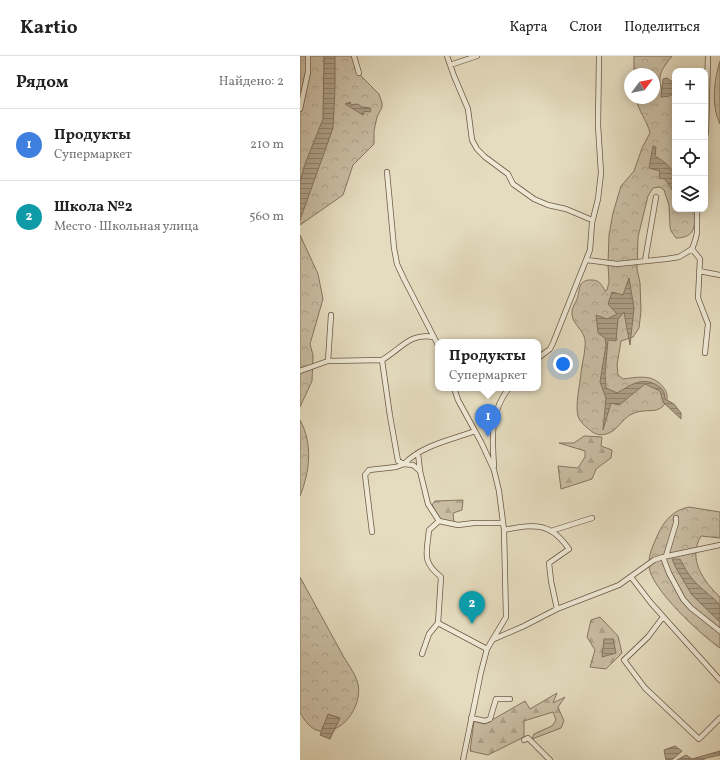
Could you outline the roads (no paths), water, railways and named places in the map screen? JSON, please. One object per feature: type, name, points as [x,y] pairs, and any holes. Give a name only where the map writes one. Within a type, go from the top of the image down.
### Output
[{"type":"street","points":[[300,109],[308,72],[308,56]]},
{"type":"street","points":[[354,56],[359,73]]},
{"type":"street","points":[[447,56],[468,109],[472,140],[477,149],[485,157],[508,174],[512,184],[534,199],[548,205],[566,209],[592,220]]},
{"type":"street","points":[[450,64],[477,56]]},
{"type":"street","points":[[541,356],[550,349],[553,343],[590,250],[592,220],[598,199],[600,173],[598,125],[599,56]]},
{"type":"street","points":[[707,104],[708,56]]},
{"type":"street","points":[[300,371],[328,361],[382,360],[392,355],[409,340],[434,337],[397,264],[394,248],[387,172]]},
{"type":"street","points":[[645,260],[656,197]]},
{"type":"street","points":[[587,260],[617,264],[679,257],[692,249],[697,233],[697,212]]},
{"type":"street","points":[[692,249],[700,259],[698,298],[708,324],[705,353]]},
{"type":"street","points":[[699,271],[720,275]]},
{"type":"street","points":[[328,361],[330,315]]},
{"type":"street","points":[[382,360],[398,461],[404,464],[413,465],[420,471]]},
{"type":"street","points":[[455,391],[458,400],[494,470]]},
{"type":"street","points":[[463,760],[487,649],[506,617],[504,530],[499,491],[494,470],[493,450],[494,416],[500,401],[507,391]]},
{"type":"street","points":[[372,532],[365,475],[370,470],[396,467],[404,464],[418,453],[475,431]]},
{"type":"street","points":[[418,453],[420,471],[428,504],[439,521],[458,525],[474,523],[503,523]]},
{"type":"street","points":[[551,531],[592,518]]},
{"type":"street","points":[[676,518],[676,523],[664,560],[669,573],[683,598],[691,608],[720,631]]},
{"type":"street","points":[[422,654],[429,634],[438,624],[441,577],[432,569],[427,561],[429,530],[439,521]]},
{"type":"street","points":[[504,530],[516,527],[537,527],[551,531],[560,538],[569,549],[550,563],[551,581],[557,609]]},
{"type":"street","points":[[494,639],[557,609],[619,585],[645,566],[665,556],[720,545]]},
{"type":"street","points":[[631,577],[720,680]]},
{"type":"street","points":[[664,617],[648,637],[624,660],[645,688],[699,739],[720,718]]},
{"type":"street","points":[[438,624],[487,649]]},
{"type":"street","points":[[471,718],[485,720],[490,719],[496,699],[510,699]]},
{"type":"street","points":[[524,740],[528,738],[550,760]]},
{"type":"place","name":"Продукты","points":[[488,437]]},
{"type":"place","name":"Школа №2","points":[[472,624]]}]
